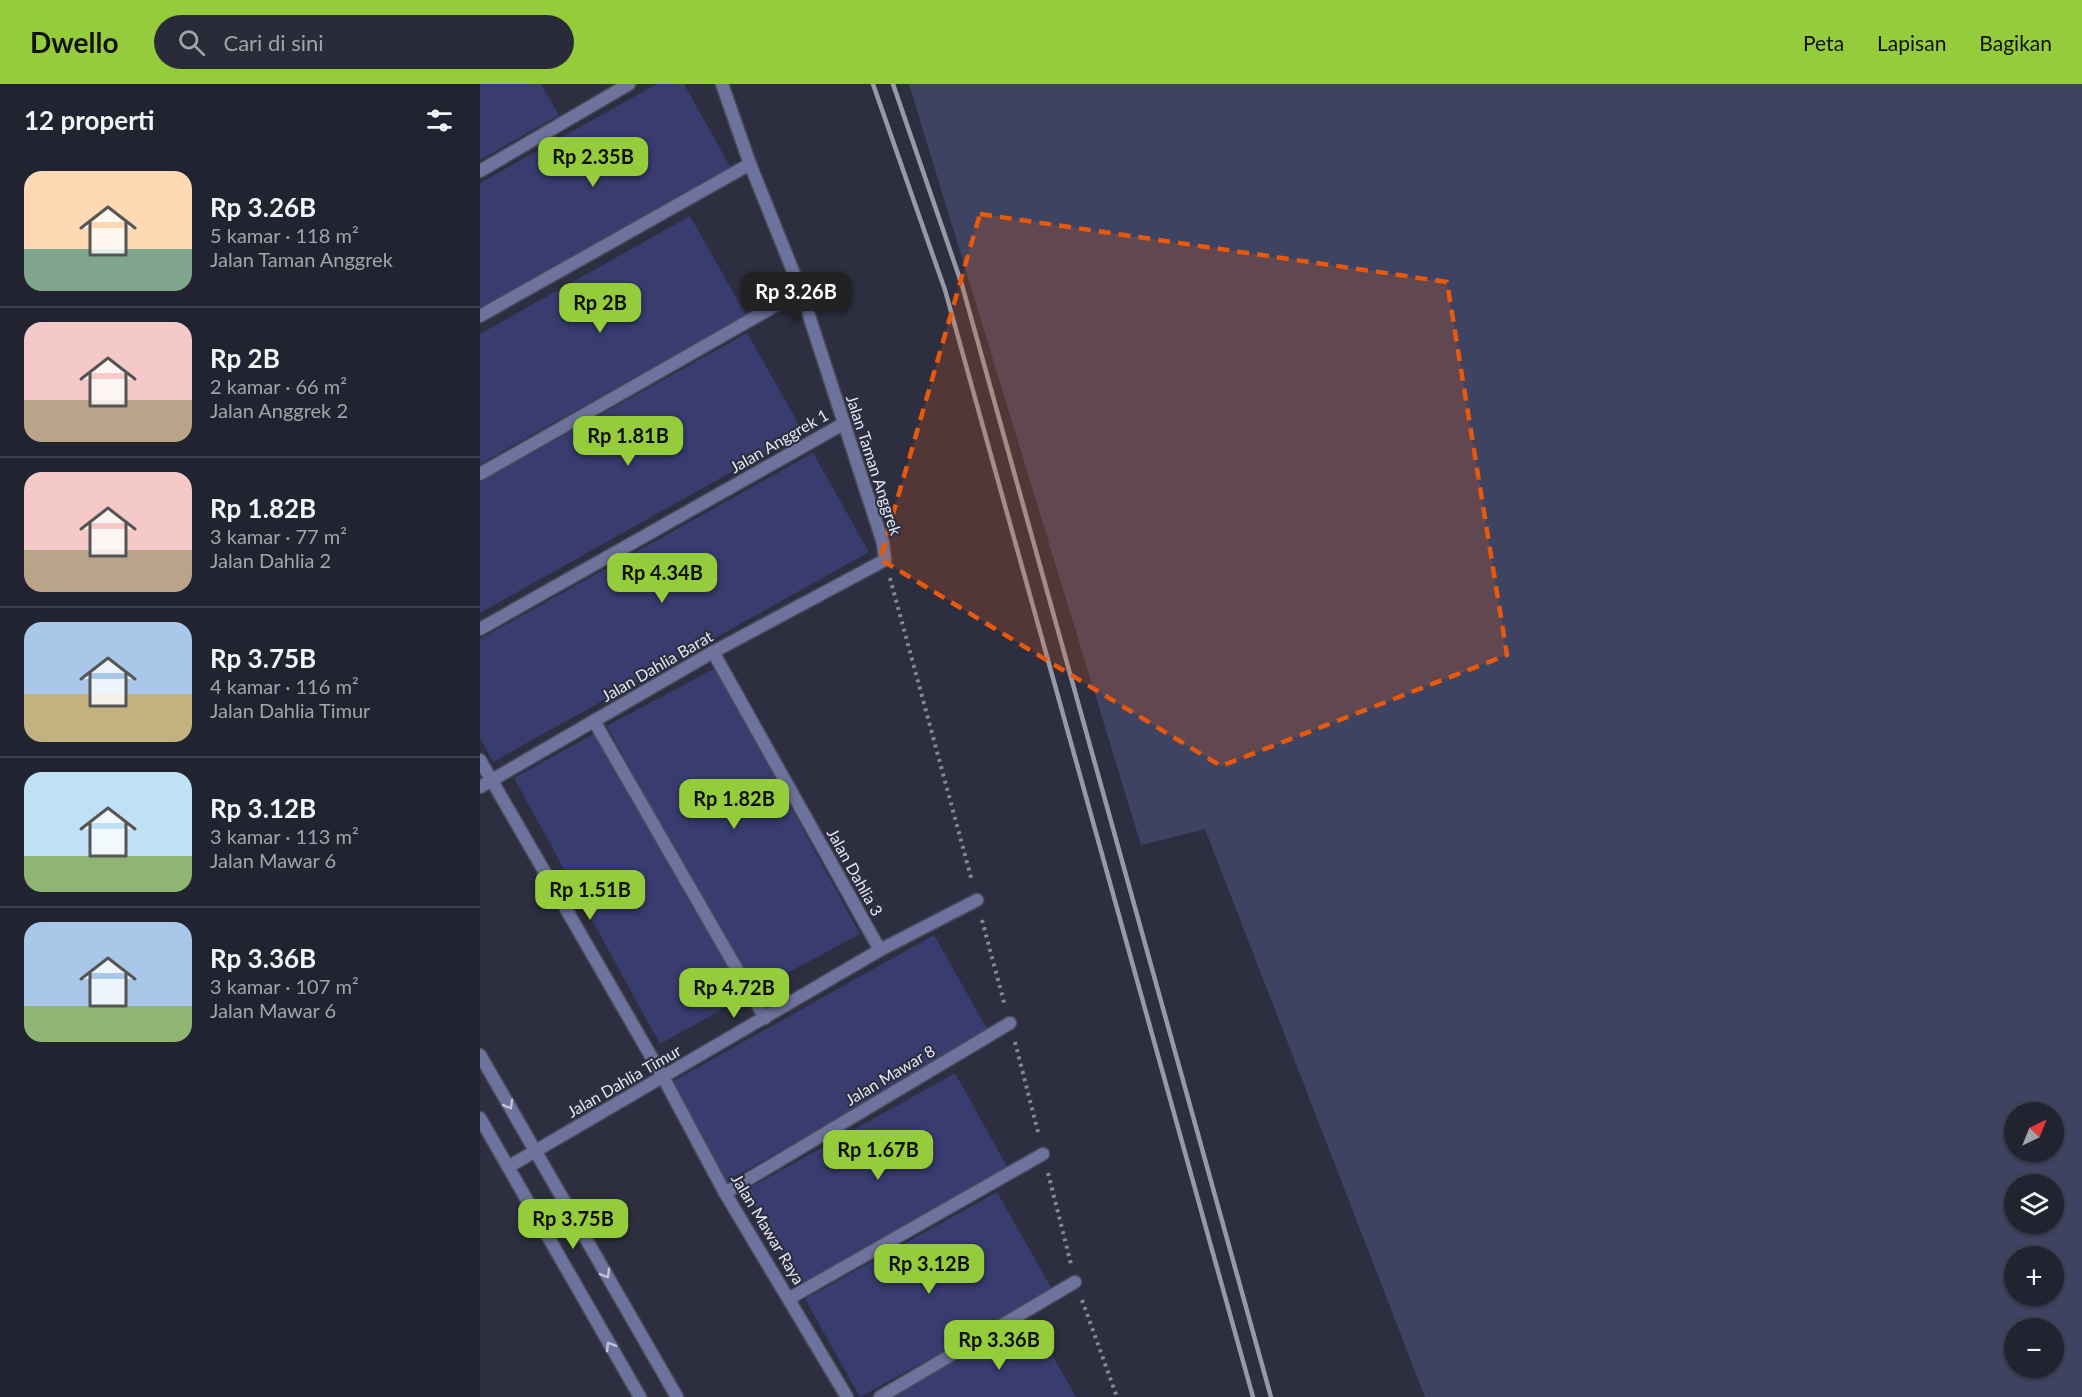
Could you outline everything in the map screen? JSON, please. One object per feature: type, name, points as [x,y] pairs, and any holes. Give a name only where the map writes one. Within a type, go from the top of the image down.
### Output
[{"type":"street","points":[[480,171],[629,84]]},
{"type":"street","name":"Jalan Taman Anggrek","points":[[722,84],[750,164],[801,291],[883,543],[885,560]]},
{"type":"street","points":[[480,316],[750,164]]},
{"type":"street","points":[[480,474],[801,291]]},
{"type":"street","name":"Jalan Anggrek 1","points":[[480,629],[843,424]]},
{"type":"street","name":"Jalan Dahlia Barat","points":[[480,787],[713,652],[885,560]]},
{"type":"street","name":"Jalan Dahlia 3","points":[[713,652],[880,950]]},
{"type":"street","points":[[594,721],[765,1018]]},
{"type":"street","name":"Jalan Mawar Raya","points":[[480,760],[663,1077],[725,1193],[848,1397]]},
{"type":"street","name":"Jalan Dahlia Timur","points":[[508,1167],[880,950],[977,900]]},
{"type":"street","name":"Jalan Mawar 8","points":[[725,1193],[1010,1023]]},
{"type":"street","points":[[480,1055],[677,1397]]},
{"type":"street","points":[[480,1118],[640,1397]]},
{"type":"street","points":[[790,1298],[1043,1154]]},
{"type":"street","points":[[880,1397],[1075,1282]]},
{"type":"path","name":"Jalan Taman Anggrek","points":[[885,560],[977,900]]},
{"type":"highlighted area","points":[[980,214],[1447,282],[1507,655],[1221,766],[880,559]]},
{"type":"shaded area","points":[[909,84],[2082,84],[2082,1397],[1425,1397],[1205,829],[1141,845]]},
{"type":"building","points":[[480,84],[541,84],[559,115],[480,160]]},
{"type":"building","points":[[657,84],[684,84],[733,172],[480,313],[480,183]]},
{"type":"building","points":[[690,216],[746,315],[480,464],[480,334]]},
{"type":"building","points":[[747,333],[803,432],[480,613],[480,482]]},
{"type":"building","points":[[813,453],[869,552],[493,762],[480,738],[480,639]]},
{"type":"building","points":[[715,668],[860,934],[752,992],[607,726]]},
{"type":"building","points":[[599,731],[744,997],[660,1044],[514,778]]},
{"type":"building","points":[[934,935],[990,1034],[725,1182],[670,1083]]},
{"type":"building","points":[[955,1073],[1010,1172],[802,1288],[746,1190]]},
{"type":"building","points":[[997,1192],[1053,1291],[860,1397],[805,1299]]},
{"type":"building","points":[[1031,1318],[1076,1397],[889,1397],[955,1360]]},
{"type":"railway","points":[[873,84],[945,290],[1253,1397]]},
{"type":"railway","points":[[893,84],[962,285],[1271,1397]]}]
